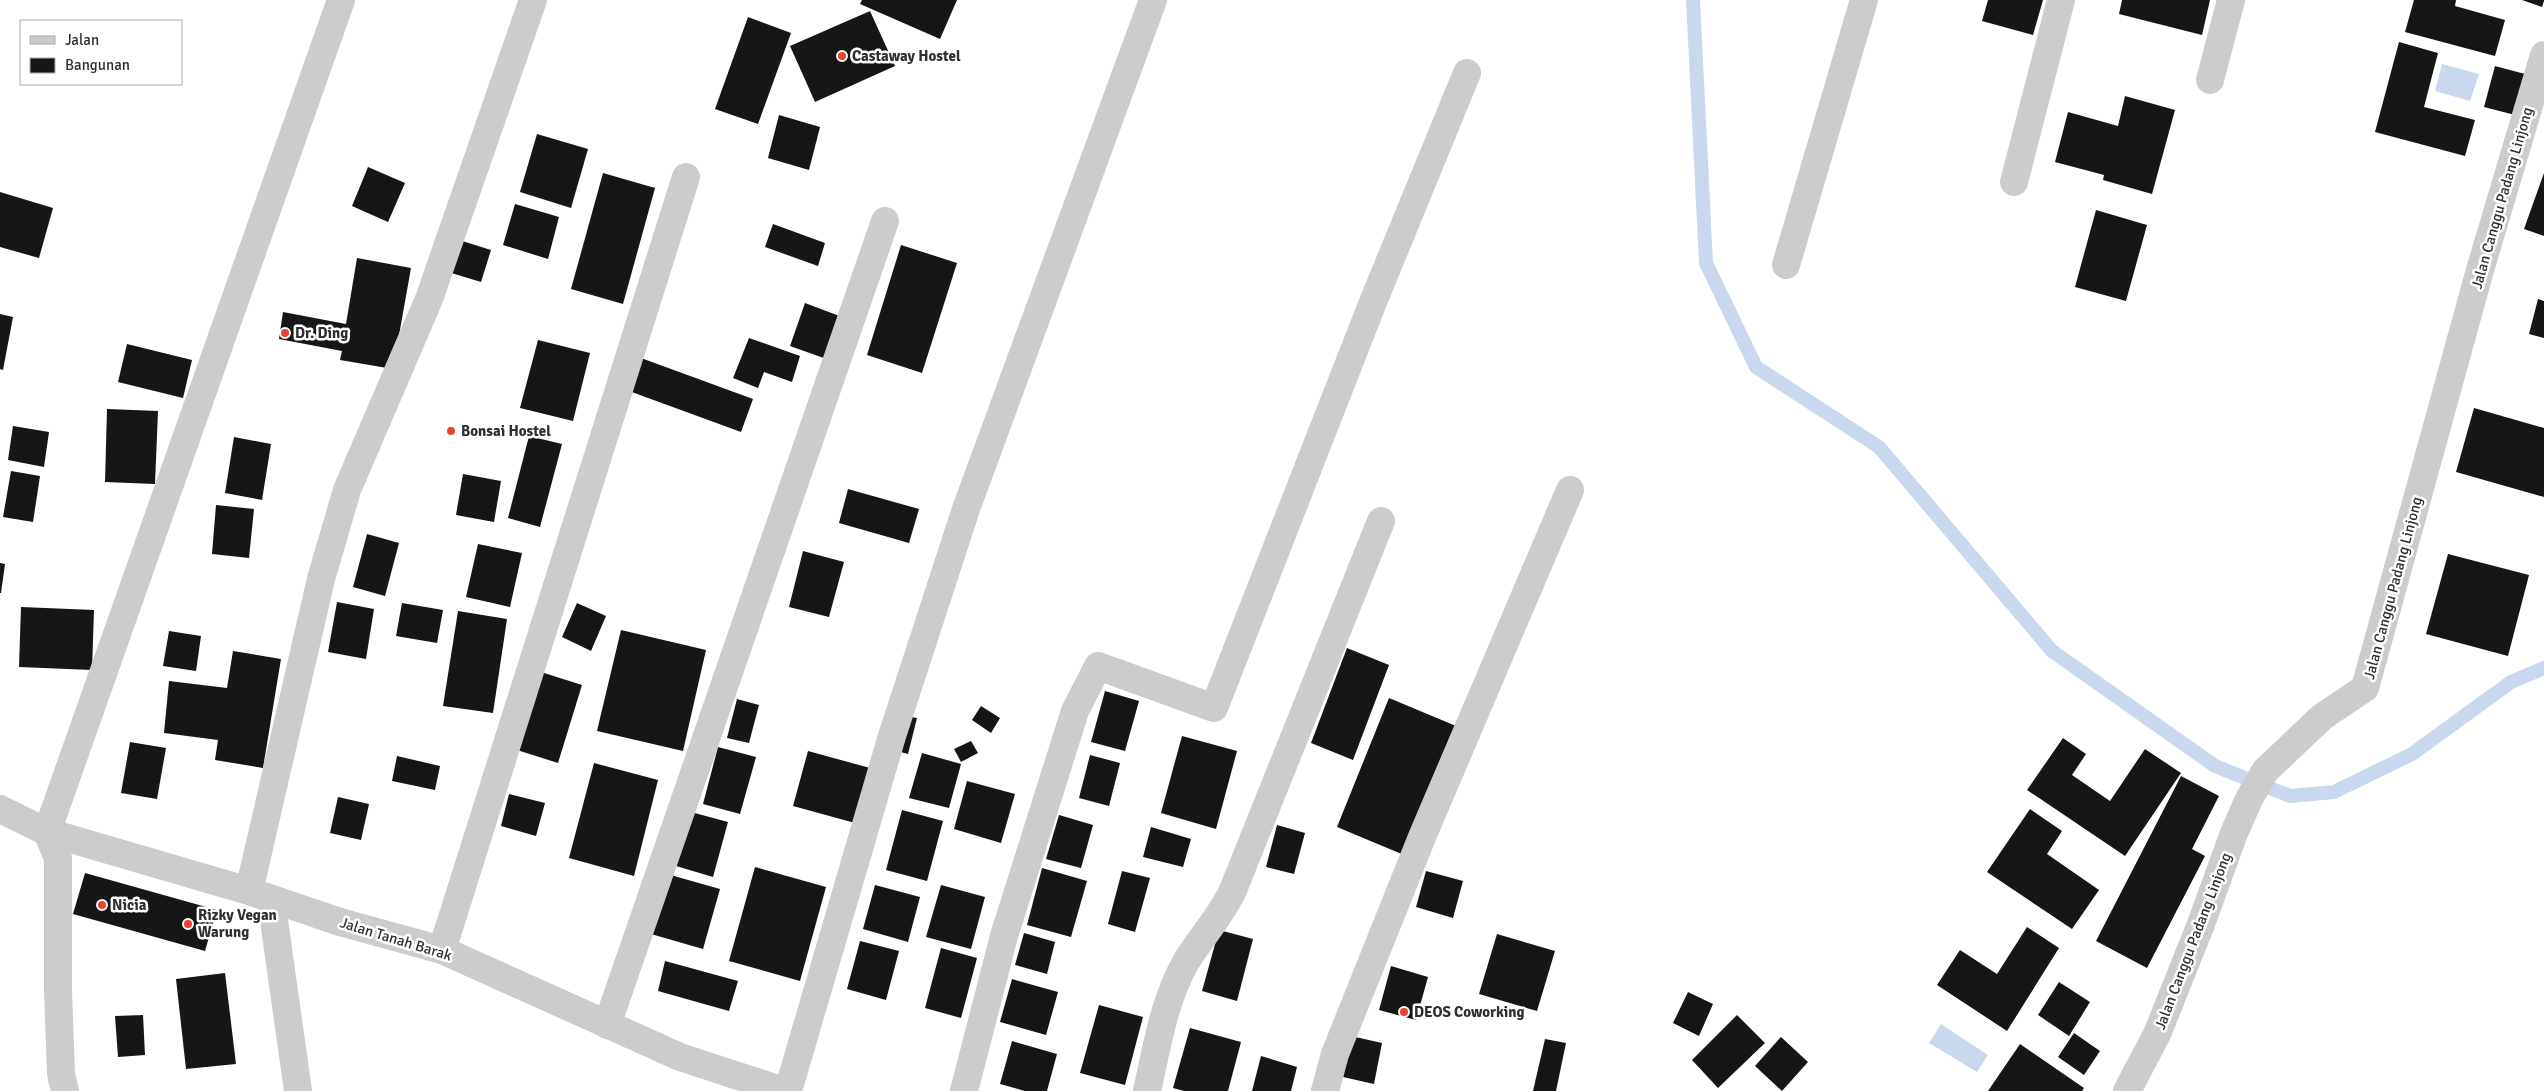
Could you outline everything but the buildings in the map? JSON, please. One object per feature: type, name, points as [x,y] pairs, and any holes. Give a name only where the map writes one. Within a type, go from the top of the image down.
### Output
[{"type":"street","points":[[64,1091],[61,1074],[58,990],[58,858],[46,832],[341,0]]},
{"type":"street","points":[[298,1091],[260,895],[321,579],[347,490],[432,291],[533,0]]},
{"type":"street","points":[[788,1091],[892,736],[966,509],[1153,0]]},
{"type":"street","points":[[1786,265],[1864,0]]},
{"type":"street","points":[[2014,182],[2061,0]]},
{"type":"street","points":[[2210,80],[2231,0]]},
{"type":"street","name":"Jalan Canggu Padang Linjong","points":[[2127,1091],[2157,1034],[2249,799],[2265,771],[2322,717],[2365,688],[2480,270],[2544,55]]},
{"type":"street","points":[[964,1091],[1004,936],[1075,711],[1098,666],[1214,708],[1373,302],[1468,74]]},
{"type":"street","points":[[442,950],[686,177]]},
{"type":"street","points":[[607,1025],[885,221]]},
{"type":"street","points":[[1325,1091],[1335,1054],[1422,837],[1570,490]]},
{"type":"street","points":[[1146,1091],[1170,995],[1187,960],[1224,909],[1234,890],[1381,521]]},
{"type":"street","name":"Jalan Tanah Barak","points":[[0,809],[46,832],[260,895],[340,922],[442,950],[607,1025],[707,1080],[784,1091]]},
{"type":"water","points":[[2442,64],[2479,74],[2470,101],[2435,91]]},
{"type":"water","points":[[1941,1024],[1988,1055],[1977,1072],[1929,1043]]},
{"type":"waterway","points":[[1693,0],[1706,263],[1756,367],[1879,447],[2052,651],[2215,766],[2290,796],[2334,792],[2412,754],[2511,682],[2544,668]]},
{"type":"place","name":"Castaway Hostel","points":[[842,56]]},
{"type":"place","name":"Dr. Ding","points":[[285,333]]},
{"type":"place","name":"Bonsai Hostel","points":[[451,431]]},
{"type":"place","name":"Nicia","points":[[102,905]]},
{"type":"place","name":"Rizky Vegan Warung","points":[[188,924]]},
{"type":"place","name":"DEOS Coworking","points":[[1404,1012]]}]
